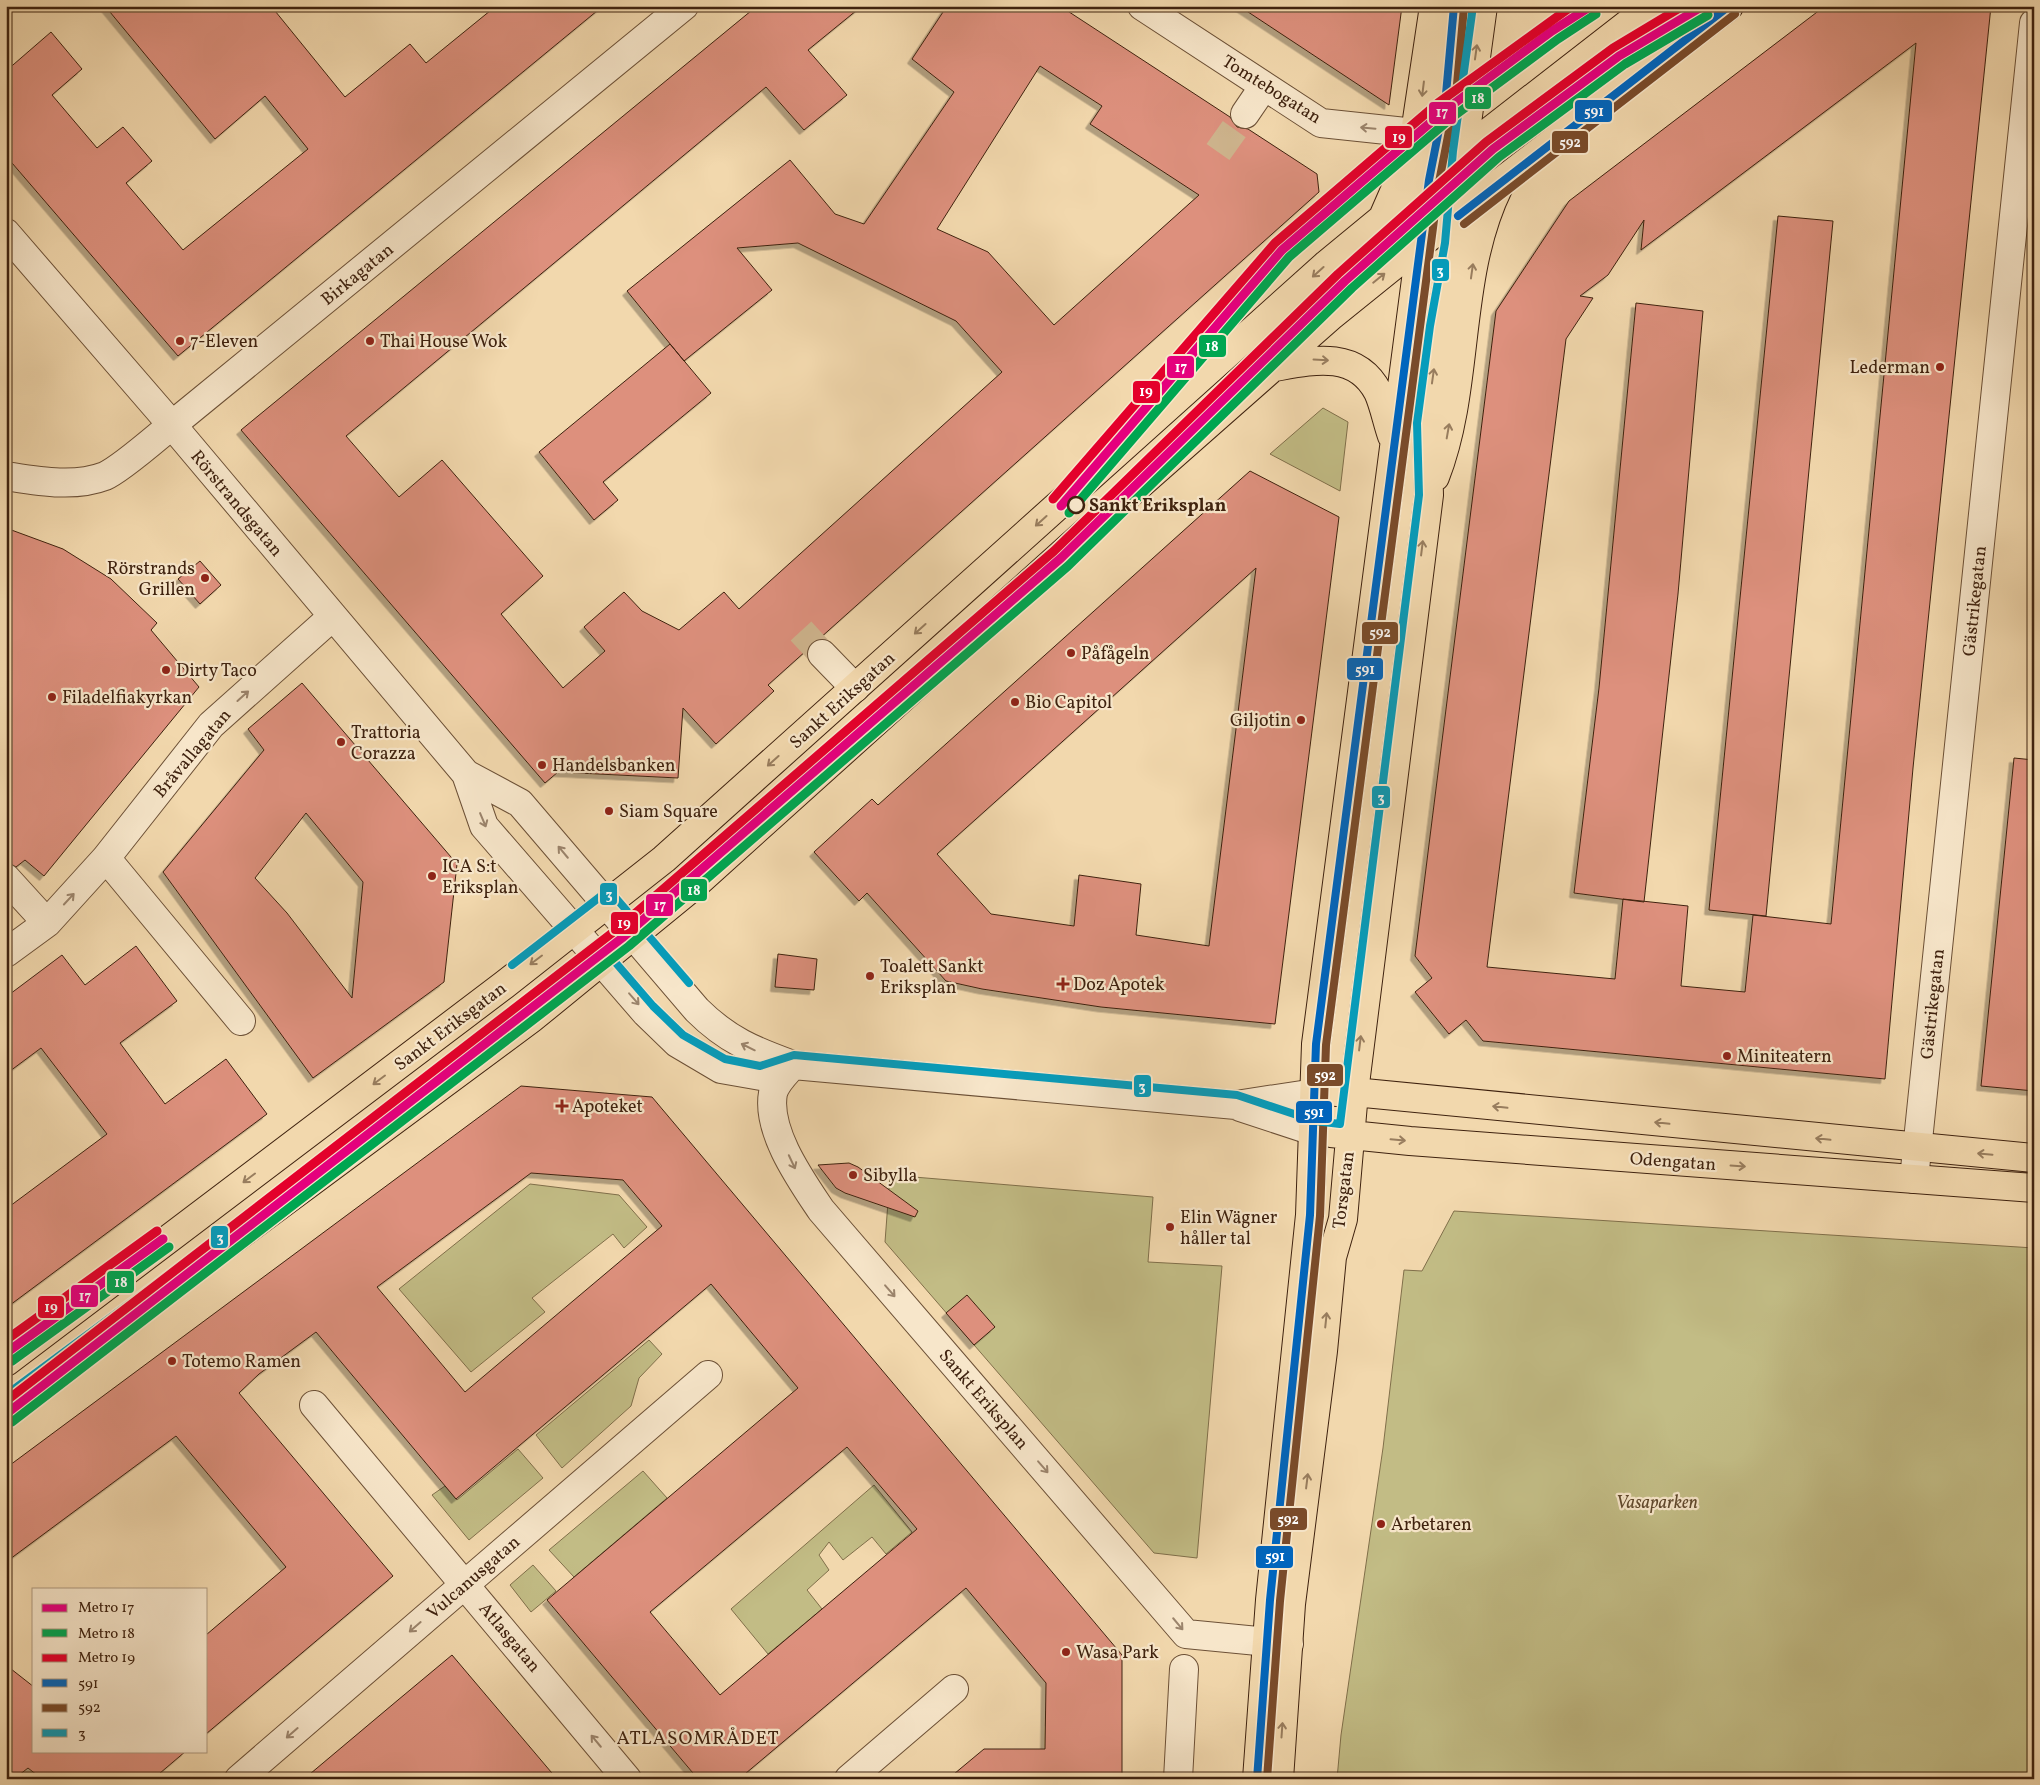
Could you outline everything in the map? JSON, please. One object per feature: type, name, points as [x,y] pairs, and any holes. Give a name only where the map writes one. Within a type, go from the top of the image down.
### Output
[{"type":"main road","points":[[1383,218],[1405,167],[1415,134],[1434,6]]},
{"type":"main road","name":"Torsgatan","points":[[1279,1779],[1278,1643],[1310,1216],[1316,1044],[1420,244],[1429,180],[1446,94],[1454,6]]},
{"type":"main road","name":"Torsgatan","points":[[1256,1779],[1278,1643],[1291,1604],[1323,1351],[1332,1257],[1343,1219],[1354,1092],[1428,494],[1427,424],[1458,216],[1463,152],[1483,6]]},
{"type":"main road","name":"Sankt Eriksgatan","points":[[6,1362],[574,930],[664,859],[1327,264],[1463,152],[1651,6]]},
{"type":"main road","points":[[6,1408],[532,1018],[635,936],[1332,315],[1420,244],[1500,185],[1729,6]]},
{"type":"main road","points":[[1428,494],[1443,458],[1448,434],[1474,256],[1486,212],[1500,185]]},
{"type":"main road","points":[[1274,367],[1316,359],[1353,366],[1367,378],[1378,392],[1394,443]]},
{"type":"main road","name":"Odengatan","points":[[1315,1093],[1354,1092],[2034,1158]]},
{"type":"main road","name":"Odengatan","points":[[1312,1131],[2034,1188]]},
{"type":"street","name":"Birkagatan","points":[[6,476],[37,481],[78,483],[106,476],[228,380],[684,6]]},
{"type":"street","name":"Tomtebogatan","points":[[1142,6],[1320,123],[1415,134]]},
{"type":"street","name":"Gästrikegatan","points":[[1914,1179],[2034,23]]},
{"type":"street","points":[[1245,114],[1264,86]]},
{"type":"street","name":"Rörstrandsgatan","points":[[6,233],[172,425],[466,774],[520,803],[607,904]]},
{"type":"street","name":"Bråvallagatan","points":[[6,953],[46,923],[106,858],[211,725],[332,617]]},
{"type":"street","points":[[822,654],[855,688]]},
{"type":"street","name":"Rörstrandsgatan","points":[[466,774],[484,826],[574,930]]},
{"type":"street","points":[[106,858],[240,1022]]},
{"type":"street","points":[[6,878],[46,923]]},
{"type":"street","points":[[607,904],[712,1025],[747,1048],[793,1065],[1236,1105],[1312,1131]]},
{"type":"street","points":[[574,930],[646,1013],[677,1043],[721,1069],[761,1076],[793,1065]]},
{"type":"street","name":"Sankt Eriksplan","points":[[793,1065],[780,1078],[774,1092],[775,1117],[779,1135],[794,1168],[821,1210],[1186,1634],[1278,1643]]},
{"type":"street","points":[[1236,1105],[1315,1093]]},
{"type":"street","name":"Vulcanusgatan","points":[[239,1779],[708,1375]]},
{"type":"street","name":"Atlasgatan","points":[[314,1405],[465,1583],[627,1779]]},
{"type":"street","points":[[1178,1779],[1184,1669]]},
{"type":"street","points":[[849,1779],[954,1689]]},
{"type":"green space","points":[[1323,408],[1348,422],[1340,491],[1270,454]]},
{"type":"green space","points":[[890,1175],[1153,1197],[1148,1262],[1222,1266],[1197,1558],[1154,1553],[885,1242]]},
{"type":"green space","points":[[530,1184],[619,1195],[647,1227],[624,1248],[613,1234],[532,1298],[545,1312],[471,1372],[399,1289]]},
{"type":"green space","name":"Vasaparken","points":[[1454,1211],[2034,1248],[2034,1779],[1337,1779],[1341,1735],[1383,1448],[1404,1270],[1422,1271]]},
{"type":"green space","points":[[649,1340],[662,1354],[639,1378],[631,1406],[562,1468],[536,1435]]},
{"type":"green space","points":[[518,1449],[543,1478],[469,1540],[432,1495],[445,1486],[457,1500]]},
{"type":"green space","points":[[643,1471],[667,1498],[574,1577],[549,1550]]},
{"type":"green space","points":[[874,1485],[912,1532],[886,1554],[872,1537],[843,1560],[829,1542],[819,1555],[829,1570],[807,1590],[822,1609],[768,1654],[731,1609]]},
{"type":"green space","points":[[533,1565],[556,1591],[531,1612],[510,1585]]},
{"type":"building","points":[[105,6],[271,6],[345,97],[410,44],[426,63],[496,6],[603,6],[178,356],[6,156],[6,71],[51,32],[82,69],[52,95],[97,148],[123,127],[152,161],[126,183],[183,250],[308,149],[265,96],[215,139]]},
{"type":"building","points":[[757,6],[862,6],[808,50],[847,95],[804,130],[766,87],[346,436],[399,497],[442,460],[543,576],[501,614],[563,688],[605,651],[584,627],[624,592],[642,611],[679,630],[724,592],[739,609],[1002,372],[956,321],[798,243],[737,248],[772,290],[684,361],[627,291],[790,160],[835,214],[864,224],[954,92],[912,59],[947,6],[1060,6],[1230,117],[1237,127],[1248,129],[1317,174],[1319,192],[819,639],[812,642],[807,650],[768,685],[774,691],[716,744],[683,708],[678,778],[558,772],[545,783],[241,430]],"holes":[[[1040,66],[1102,106],[1090,124],[1199,195],[1054,325],[988,252],[937,229]]]},
{"type":"building","points":[[1239,6],[1402,6],[1389,105]]},
{"type":"building","points":[[1825,6],[1991,6],[1913,768],[1885,1079],[1483,1041],[1466,1020],[1449,1034],[1415,992],[1432,978],[1415,956],[1496,311],[1569,201]],"holes":[[[1916,43],[1831,924],[1753,915],[1745,992],[1681,986],[1688,906],[1623,899],[1615,979],[1487,967],[1566,339],[1593,298],[1580,296],[1608,275],[1644,220],[1641,250]]]},
{"type":"building","points":[[1778,216],[1833,221],[1766,916],[1709,910]]},
{"type":"building","points":[[1636,303],[1703,311],[1678,594],[1644,902],[1574,893],[1599,688]]},
{"type":"building","points":[[670,344],[711,393],[603,482],[618,500],[594,520],[539,452]]},
{"type":"building","points":[[1250,471],[1339,517],[1275,1024],[1101,1007],[982,989],[946,981],[867,893],[859,901],[814,852],[872,799],[878,805]],"holes":[[[1256,568],[1209,946],[1136,935],[1141,884],[1079,875],[1074,926],[991,914],[937,854]]]},
{"type":"building","points":[[6,528],[63,549],[111,579],[157,623],[151,630],[199,687],[44,876],[25,860],[16,867],[6,863]]},
{"type":"building","points":[[200,561],[221,585],[200,604],[178,579]]},
{"type":"building","points":[[302,683],[457,864],[444,982],[313,1078],[163,872],[264,750],[248,729]],"holes":[[[306,813],[363,882],[352,998],[287,913],[255,878]]]},
{"type":"building","points":[[2014,758],[2034,760],[2034,1091],[1981,1086]]},
{"type":"building","points":[[136,946],[177,1001],[120,1043],[165,1104],[226,1059],[267,1114],[6,1308],[6,1209],[107,1134],[41,1048],[6,1074],[6,997],[62,955],[85,985]]},
{"type":"building","points":[[778,954],[817,959],[814,990],[775,987]]},
{"type":"building","points":[[521,1086],[652,1097],[1122,1655],[1122,1779],[948,1779],[984,1749],[1045,1749],[1046,1683],[966,1588],[739,1779],[698,1779],[547,1600],[798,1388],[711,1284],[456,1499],[316,1332],[259,1374],[239,1393],[393,1576],[208,1732],[208,1633],[286,1567],[176,1436],[6,1562],[6,1468]],"holes":[[[531,1173],[623,1180],[662,1226],[465,1392],[377,1287]],[[847,1447],[917,1529],[720,1695],[650,1612]]]},
{"type":"building","points":[[849,1163],[858,1167],[918,1211],[915,1217],[845,1193],[836,1188],[818,1165]]},
{"type":"building","points":[[967,1295],[995,1327],[974,1345],[946,1313]]},
{"type":"building","points":[[452,1655],[557,1779],[304,1779],[398,1700]]},
{"type":"building","points":[[6,1665],[32,1685],[32,1752],[185,1752],[153,1779],[42,1779],[28,1768],[14,1779],[6,1779]]},
{"type":"tunnel","points":[[1218,152],[1245,114]]},
{"type":"tunnel","points":[[801,631],[822,654]]},
{"type":"metro line","name":"19","points":[[1053,499],[1275,243],[1438,103],[1572,6]]},
{"type":"metro line","name":"17","points":[[1061,506],[1282,250],[1444,111],[1552,31],[1591,6]]},
{"type":"metro line","name":"19","points":[[6,1401],[616,930],[1054,551],[1338,274],[1486,142],[1613,48],[1683,6]]},
{"type":"metro line","name":"17","points":[[6,1414],[622,938],[1061,558],[1345,281],[1493,149],[1619,56],[1703,6]]},
{"type":"metro line","name":"18","points":[[1069,513],[1289,257],[1450,119],[1558,39],[1596,14]]},
{"type":"metro line","name":"18","points":[[12,1422],[629,946],[1068,566],[1352,288],[1499,157],[1625,64],[1708,15]]},
{"type":"metro line","name":"19","points":[[6,1340],[157,1231]]},
{"type":"metro line","name":"17","points":[[6,1353],[163,1239]]},
{"type":"metro line","name":"18","points":[[12,1361],[169,1247]]},
{"type":"transit line","name":"591","points":[[1257,1779],[1270,1600],[1310,1215],[1316,1044],[1429,180],[1446,94],[1454,6]]},
{"type":"transit line","name":"3","points":[[6,1395],[526,1010],[600,952],[609,955],[653,1006],[683,1035],[725,1059],[760,1066],[794,1055],[1237,1095],[1315,1121],[1340,1124],[1419,495],[1417,423],[1430,326],[1445,243],[1453,151],[1473,6]]},
{"type":"transit line","name":"591","points":[[1458,216],[1729,6]]},
{"type":"transit line","name":"592","points":[[1267,1779],[1280,1601],[1320,1216],[1326,1045],[1439,182],[1456,95],[1464,7]]},
{"type":"transit line","name":"592","points":[[1464,224],[1735,14]]},
{"type":"transit line","name":"3","points":[[512,965],[601,896],[609,894],[615,897],[689,983]]},
{"type":"place","name":"7-Eleven","points":[[180,341]]},
{"type":"place","name":"Thai House Wok","points":[[370,341]]},
{"type":"place","name":"Lederman","points":[[1940,367]]},
{"type":"place","name":"Sankt Eriksplan","points":[[1076,505]]},
{"type":"place","name":"Rörstrands Grillen","points":[[205,578]]},
{"type":"place","name":"Påfågeln","points":[[1071,653]]},
{"type":"place","name":"Dirty Taco","points":[[166,670]]},
{"type":"place","name":"Filadelfiakyrkan","points":[[52,697]]},
{"type":"place","name":"Bio Capitol","points":[[1015,702]]},
{"type":"place","name":"Giljotin","points":[[1301,720]]},
{"type":"place","name":"Trattoria Corazza","points":[[341,742]]},
{"type":"place","name":"Handelsbanken","points":[[542,765]]},
{"type":"place","name":"Siam Square","points":[[609,811]]},
{"type":"place","name":"ICA S:t Eriksplan","points":[[432,876]]},
{"type":"place","name":"Toalett Sankt Eriksplan","points":[[870,976]]},
{"type":"place","name":"Doz Apotek","points":[[1063,984]]},
{"type":"place","name":"Miniteatern","points":[[1727,1056]]},
{"type":"place","name":"Apoteket","points":[[562,1106]]},
{"type":"place","name":"Sibylla","points":[[853,1175]]},
{"type":"place","name":"Elin Wägner håller tal","points":[[1170,1227]]},
{"type":"place","name":"Totemo Ramen","points":[[172,1361]]},
{"type":"place","name":"Arbetaren","points":[[1381,1524]]},
{"type":"place","name":"Wasa Park","points":[[1066,1652]]},
{"type":"district","name":"ATLASOMRÅDET","points":[[698,1737]]}]
